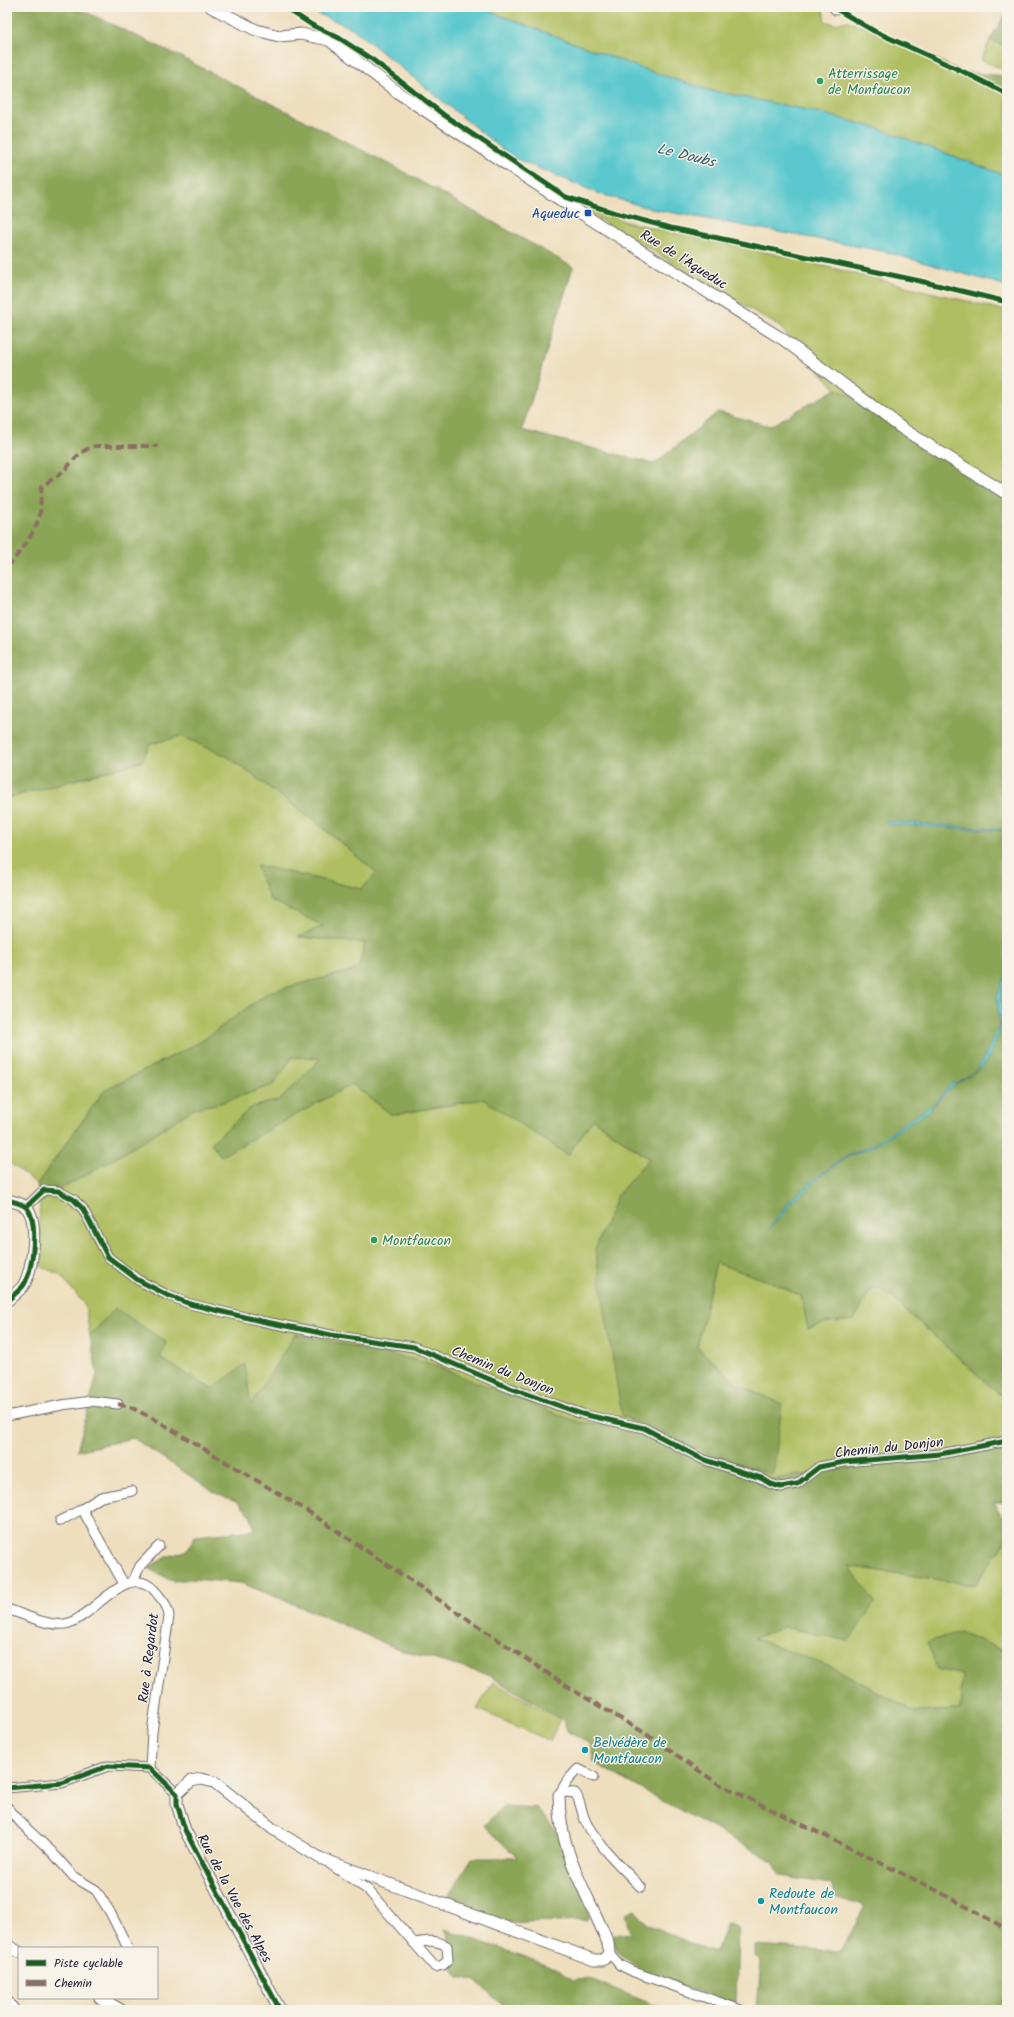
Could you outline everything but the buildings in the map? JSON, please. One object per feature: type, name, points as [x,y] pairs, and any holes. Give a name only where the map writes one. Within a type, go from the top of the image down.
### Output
[{"type":"street","name":"Rue de l'Aqueduc","points":[[211,7],[256,30],[280,36],[301,34],[329,40],[400,94],[568,205],[784,340],[903,429],[1007,494]]},
{"type":"street","name":"Chemin du Donjon","points":[[26,1207],[44,1190],[58,1191],[73,1199],[83,1209],[108,1257],[138,1280],[167,1295],[190,1304],[323,1334],[414,1347],[510,1388],[582,1414],[644,1428],[702,1459],[761,1478],[782,1487],[797,1484],[819,1467],[844,1462],[940,1454],[1007,1441]]},
{"type":"street","points":[[7,1200],[26,1207],[30,1212],[33,1231],[32,1267],[23,1287],[7,1301]]},
{"type":"street","points":[[7,1416],[91,1401],[118,1404]]},
{"type":"street","points":[[60,1521],[101,1497],[132,1491]]},
{"type":"street","points":[[82,1509],[124,1584]]},
{"type":"street","points":[[7,1609],[48,1623],[68,1624],[90,1610],[124,1584],[133,1580],[140,1566],[159,1546]]},
{"type":"street","name":"Rue à Regardot","points":[[133,1580],[151,1586],[168,1607],[152,1732],[150,1768]]},
{"type":"street","points":[[7,1788],[62,1784],[108,1766],[150,1768],[177,1794],[191,1781],[201,1779],[214,1782],[272,1829],[320,1858],[368,1890],[414,1943]]},
{"type":"street","points":[[594,1777],[578,1769],[567,1781],[559,1796],[559,1817],[569,1860],[608,1943],[609,1953],[620,1966],[742,2010]]},
{"type":"street","points":[[559,1796],[564,1792],[574,1793],[579,1798],[582,1817],[593,1834],[641,1887]]},
{"type":"street","name":"Rue de la Vue des Alpes","points":[[177,1794],[177,1804],[185,1830],[280,2010]]},
{"type":"street","points":[[7,1806],[23,1825],[52,1852],[74,1877],[96,1890],[110,1912],[128,1947]]},
{"type":"street","points":[[320,1858],[594,1960],[603,1960],[609,1953]]},
{"type":"street","points":[[7,1945],[18,1951]]},
{"type":"street","points":[[102,1999],[121,2010]]},
{"type":"street","points":[[7,2000],[15,2010]]},
{"type":"green space","points":[[7,7],[66,7],[86,12],[177,55],[393,166],[573,267],[522,430],[654,464],[718,412],[770,426],[836,389],[875,407],[1007,500],[1007,1393],[999,1394],[881,1288],[870,1290],[854,1320],[828,1322],[808,1329],[801,1296],[771,1282],[716,1263],[697,1347],[739,1385],[782,1404],[773,1475],[706,1452],[622,1416],[595,1249],[617,1196],[649,1158],[593,1119],[568,1155],[483,1099],[392,1115],[352,1084],[221,1156],[211,1143],[252,1107],[280,1100],[321,1058],[292,1057],[273,1085],[220,1103],[195,1108],[124,1153],[40,1201],[37,1184],[104,1091],[202,1041],[269,992],[358,969],[365,943],[298,937],[323,926],[270,900],[256,865],[361,889],[377,873],[316,822],[228,757],[181,736],[150,744],[142,761],[7,798]]},
{"type":"green space","name":"Atterrissage de Monfaucon","points":[[478,7],[823,7],[825,21],[834,24],[848,21],[874,31],[964,72],[1007,94],[1007,176],[880,129],[817,112],[708,90],[638,67]]},
{"type":"green space","points":[[1007,12],[1007,47],[990,40]]},
{"type":"green space","points":[[990,40],[1007,47],[1007,71],[981,60]]},
{"type":"green space","points":[[964,72],[1007,76],[1007,94]]},
{"type":"green space","points":[[591,208],[626,222],[779,255],[1007,311],[1007,501],[836,389],[779,326],[589,213]]},
{"type":"green space","points":[[181,736],[228,757],[316,822],[377,873],[361,889],[257,865],[270,900],[324,926],[299,937],[365,943],[358,969],[269,992],[202,1041],[104,1091],[37,1184],[7,1161],[7,798],[142,762],[150,744]]},
{"type":"green space","points":[[292,1057],[322,1058],[280,1100],[252,1107],[211,1143],[221,1156],[352,1084],[392,1115],[483,1099],[568,1155],[593,1119],[649,1159],[617,1196],[622,1416],[782,1404],[739,1385],[697,1347],[716,1262],[771,1282],[801,1296],[809,1329],[828,1322],[854,1320],[870,1290],[881,1288],[999,1394],[1007,1393],[1007,1465],[997,1446],[761,1481],[618,1426],[578,1422],[251,1406],[212,1389],[160,1358],[115,1308],[90,1336],[85,1305],[60,1275],[38,1265],[40,1201],[124,1153],[195,1108],[220,1103],[273,1085]]},
{"type":"green space","points":[[115,1308],[166,1342],[160,1358],[212,1389],[245,1364],[251,1405],[295,1334],[425,1362],[578,1422],[618,1426],[761,1481],[997,1446],[1007,1465],[1007,1503],[993,1502],[1007,1523],[1007,1538],[975,1585],[848,1566],[875,1602],[849,1641],[784,1627],[754,1638],[836,1669],[915,1712],[960,1710],[962,1675],[937,1669],[927,1642],[960,1632],[1007,1652],[1007,2010],[757,2010],[761,1960],[755,1956],[755,1945],[841,1951],[865,1907],[835,1897],[831,1884],[780,1876],[773,1861],[594,1763],[590,1744],[567,1731],[562,1719],[486,1674],[400,1650],[316,1613],[241,1583],[192,1579],[173,1581],[147,1568],[167,1557],[188,1550],[195,1536],[255,1530],[250,1514],[236,1501],[217,1494],[133,1438],[77,1451],[97,1374],[90,1336]]},
{"type":"green space","points":[[1007,1538],[1007,1652],[960,1632],[962,1675],[960,1710],[915,1712],[836,1669],[753,1638],[784,1627],[849,1641],[847,1566],[975,1585]]},
{"type":"green space","points":[[493,1682],[560,1719],[550,1741],[477,1709]]},
{"type":"green space","points":[[504,1806],[537,1808],[564,1841],[592,1906],[588,1920],[495,1923],[444,1903],[472,1858],[517,1858],[484,1825]]},
{"type":"green space","points":[[635,1910],[647,1924],[706,1950],[716,1951],[727,1923],[738,1929],[736,2004],[645,1974],[617,1951],[612,1935],[631,1933],[626,1914]]},
{"type":"green space","points":[[445,1929],[556,1968],[572,1981],[588,1978],[666,2010],[508,2010],[476,1981],[459,1977],[452,1968],[456,1953]]},
{"type":"water","name":"Le Doubs","points":[[301,7],[478,7],[638,67],[708,90],[817,112],[880,129],[1007,176],[1007,286],[883,251],[652,209],[600,194],[512,157],[352,28]]},
{"type":"water","points":[[886,821],[1007,830],[1007,831],[886,824]]},
{"type":"water","points":[[1007,951],[1007,982],[1003,988],[1000,999],[1003,1011],[1002,1025],[992,1051],[982,1067],[953,1086],[927,1112],[870,1148],[847,1157],[819,1177],[792,1201],[784,1214],[768,1230],[790,1200],[817,1177],[843,1158],[872,1145],[935,1103],[953,1082],[957,1083],[977,1070],[1000,1024],[997,997],[1006,974]]},
{"type":"marked path","points":[[7,567],[21,550],[35,527],[40,514],[42,486],[66,469],[80,454],[95,446],[158,446]]},
{"type":"marked path","points":[[118,1404],[130,1407],[156,1420],[306,1510],[571,1689],[643,1732],[717,1783],[936,1890],[1007,1929]]},
{"type":"cycle path","points":[[284,7],[312,25],[339,38],[373,60],[444,115],[566,197],[615,213],[671,228],[920,281],[1007,302]]},
{"type":"cycle path","points":[[833,7],[874,31],[964,72],[1007,94]]},
{"type":"cycle path","points":[[26,1207],[44,1190],[58,1191],[73,1199],[83,1209],[108,1257],[138,1280],[167,1295],[190,1304],[261,1321],[331,1335],[414,1347],[510,1388],[582,1414],[644,1428],[702,1459],[761,1478],[771,1484],[781,1487],[797,1484],[819,1467],[844,1462],[940,1454],[1007,1441]]},
{"type":"cycle path","points":[[7,1200],[27,1208],[31,1215],[34,1235],[32,1258],[27,1279],[23,1286],[7,1301]]},
{"type":"cycle path","points":[[7,1788],[62,1783],[108,1766],[150,1768],[177,1794],[177,1804],[185,1830],[280,2010]]},
{"type":"place","name":"Atterrissage de Monfaucon","points":[[820,81]]},
{"type":"place","name":"Aqueduc","points":[[588,213]]},
{"type":"place","name":"Montfaucon","points":[[374,1240]]},
{"type":"place","name":"Belvédère de Montfaucon","points":[[585,1750]]},
{"type":"place","name":"Redoute de Montfaucon","points":[[761,1901]]}]
